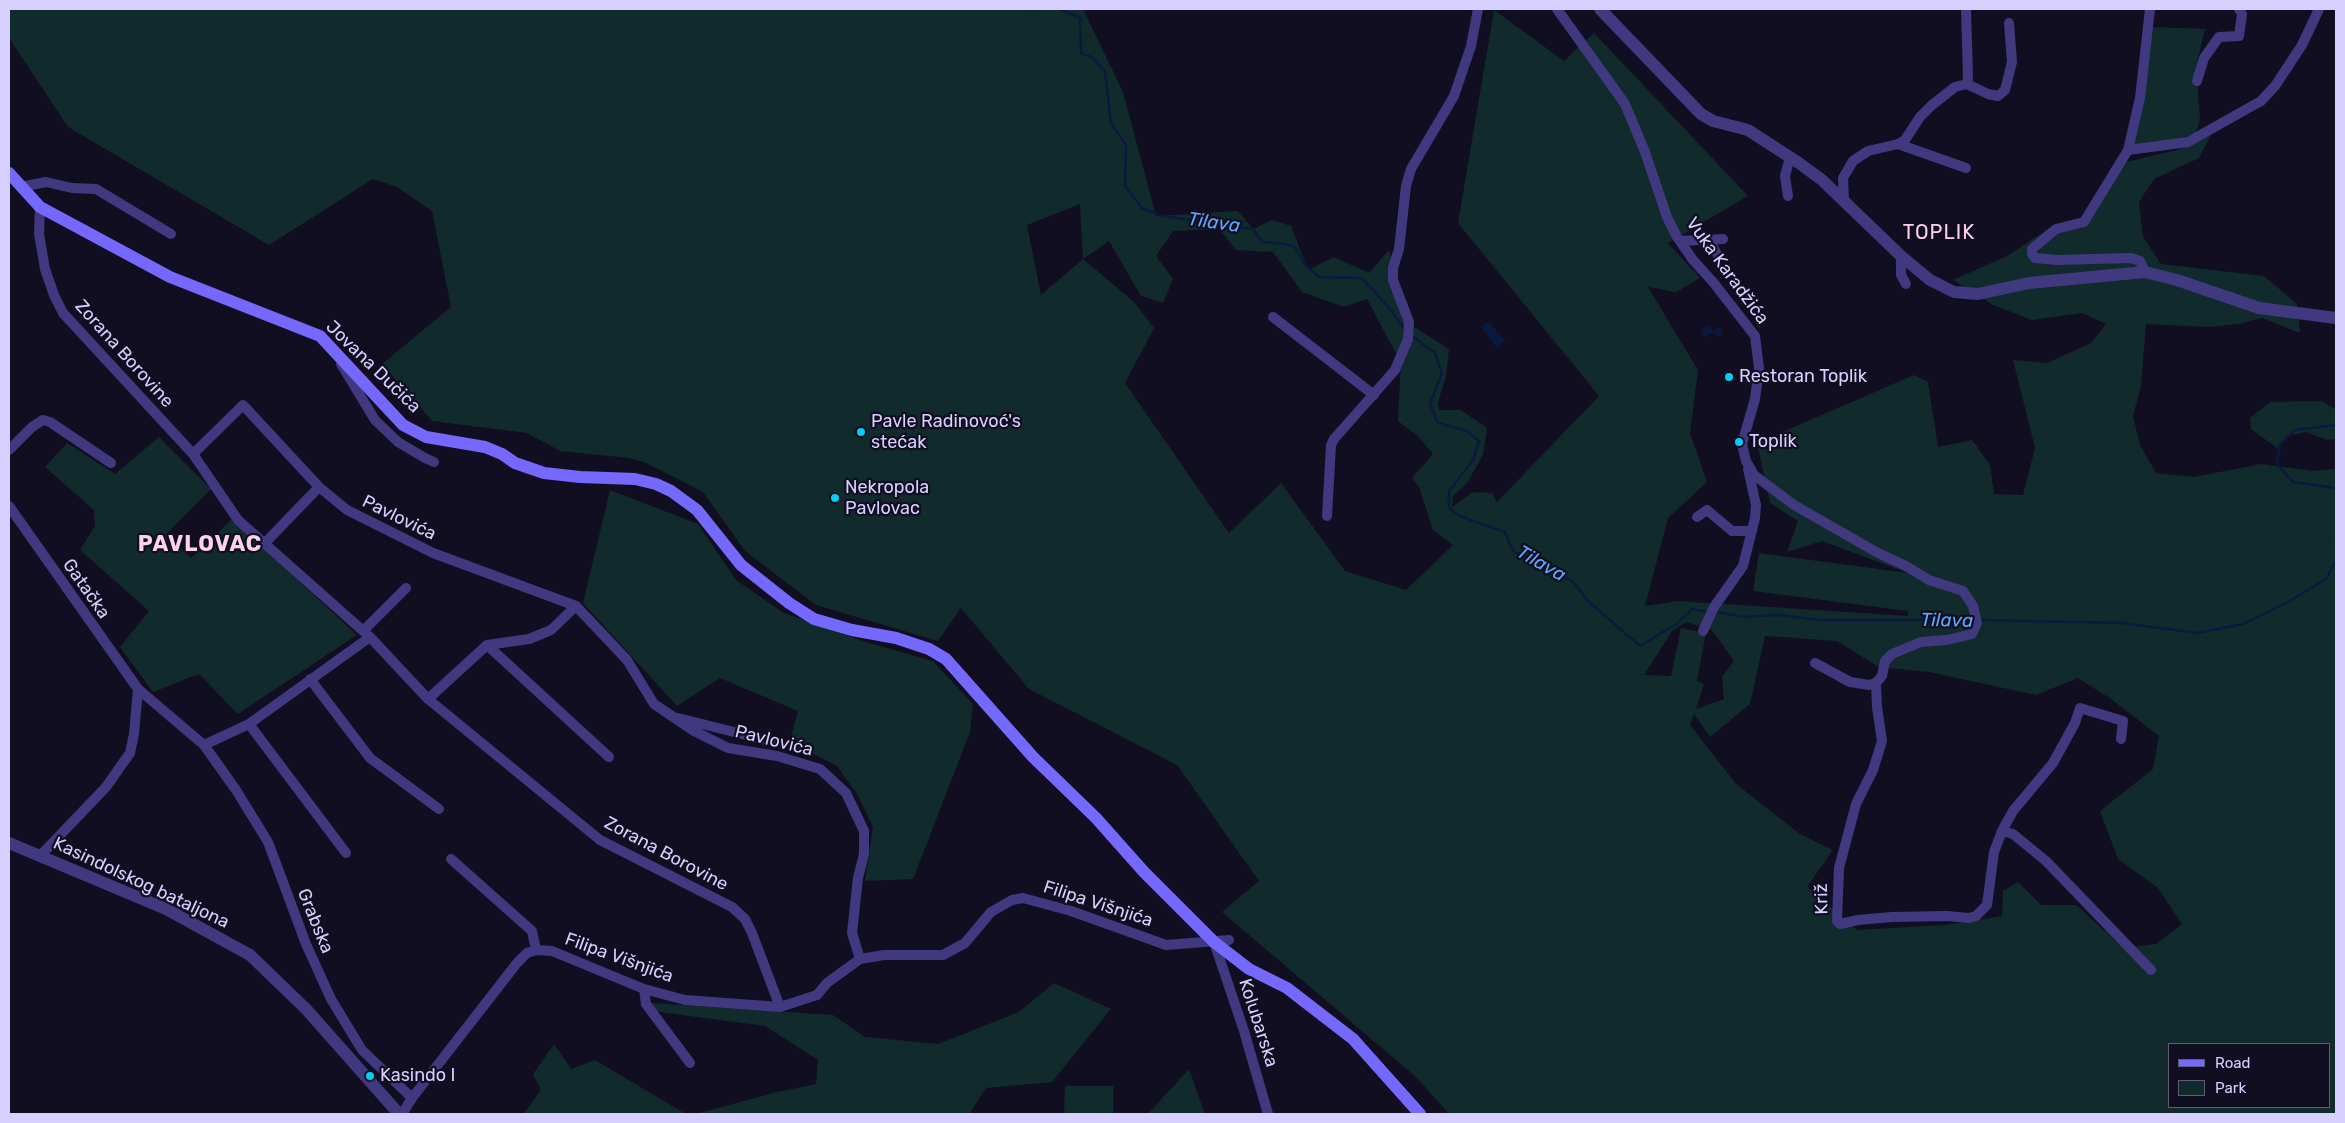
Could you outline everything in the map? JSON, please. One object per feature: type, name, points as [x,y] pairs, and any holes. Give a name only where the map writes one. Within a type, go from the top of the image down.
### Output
[{"type":"main road","name":"Jovana Dučića","points":[[9,173],[40,207],[170,277],[304,328],[320,336],[403,424],[426,437],[485,447],[502,454],[516,463],[544,473],[580,477],[635,478],[656,484],[671,491],[697,510],[741,565],[788,603],[814,619],[852,630],[896,638],[929,649]]},
{"type":"main road","name":"Filipa Višnjića","points":[[929,649],[946,659],[957,670],[1033,758],[1096,818],[1144,872],[1214,942]]},
{"type":"main road","points":[[1214,942],[1249,968],[1287,988],[1353,1039],[1373,1058],[1420,1114]]},
{"type":"street","points":[[1327,516],[1331,446],[1334,439],[1374,396],[1394,370],[1409,335],[1409,322],[1396,288],[1393,274],[1399,249],[1406,186],[1411,169],[1454,96],[1471,46],[1478,9]]},
{"type":"street","name":"Vuka Karadžića","points":[[1557,9],[1625,104],[1642,145],[1667,217],[1680,241],[1693,260],[1713,282],[1755,336],[1759,368],[1755,399],[1742,444],[1756,505],[1752,531],[1743,566],[1712,612],[1703,631]]},
{"type":"street","points":[[1600,9],[1701,114],[1713,121],[1748,130],[1790,157],[1822,180],[1901,256],[1930,280],[1954,292],[1978,294],[2045,281],[2146,272],[2177,280],[2259,308],[2336,318]]},
{"type":"street","points":[[1966,9],[1967,84]]},
{"type":"street","points":[[2146,272],[2140,261],[2131,258],[2057,260],[2036,258],[2032,254],[2032,249],[2056,229],[2084,222],[2128,150],[2140,98],[2150,9]]},
{"type":"street","points":[[2197,80],[2204,58],[2219,37],[2239,36],[2242,14],[2239,9]]},
{"type":"street","points":[[2128,150],[2188,142],[2261,101],[2275,86],[2302,45],[2319,9]]},
{"type":"street","points":[[1844,200],[1843,178],[1853,160],[1868,151],[1898,144],[1905,140],[1920,117],[1932,105],[1955,88],[1967,84],[1988,94],[1998,96],[2005,90],[2012,62],[2009,23]]},
{"type":"street","points":[[1898,144],[1966,168]]},
{"type":"street","points":[[1788,196],[1786,176],[1790,157]]},
{"type":"street","points":[[21,186],[46,182],[72,188],[96,189],[171,234]]},
{"type":"street","name":"Zorana Borovine","points":[[40,207],[39,234],[45,269],[54,295],[63,313],[193,454],[238,520],[366,634],[428,700],[600,840],[732,907],[744,919],[752,933],[780,1007]]},
{"type":"street","points":[[1680,241],[1723,238]]},
{"type":"street","points":[[1708,239],[1716,254]]},
{"type":"street","points":[[1901,256],[1901,275],[1906,284]]},
{"type":"street","points":[[1273,317],[1374,396]]},
{"type":"street","points":[[333,351],[375,420],[398,442],[434,462]]},
{"type":"street","name":"Pavlovića","points":[[193,454],[243,405],[319,487],[347,510],[433,553],[576,606],[627,660],[654,704],[694,731],[728,748],[777,756],[820,769],[846,793],[864,832],[864,854],[858,878],[852,933],[860,959]]},
{"type":"street","points":[[9,450],[32,427],[43,420],[50,422],[111,463]]},
{"type":"street","points":[[1746,461],[1754,475],[1794,505],[1929,580],[1962,591],[1970,599],[1977,620],[1972,634],[1947,640],[1921,642],[1892,654],[1885,660],[1882,676],[1876,683],[1869,685],[1850,682],[1815,663]]},
{"type":"street","points":[[264,543],[319,487]]},
{"type":"street","name":"Gatačka","points":[[9,506],[138,689]]},
{"type":"street","points":[[1697,517],[1707,510],[1732,532],[1752,531]]},
{"type":"street","points":[[204,745],[249,724],[310,679],[366,634],[406,588]]},
{"type":"street","points":[[428,700],[487,645],[529,640],[551,630],[576,606]]},
{"type":"street","points":[[487,645],[609,757]]},
{"type":"street","points":[[310,679],[370,758],[439,809]]},
{"type":"street","name":"Križ","points":[[1876,683],[1882,741],[1873,770],[1856,804],[1839,868],[1837,921],[1840,924],[1858,920],[1892,917],[1947,916],[1969,918],[1976,916],[1986,906],[1994,852],[2002,831],[2013,811],[2053,763],[2075,723],[2080,708],[2123,721],[2121,739]]},
{"type":"street","points":[[41,855],[106,787],[130,753],[138,689]]},
{"type":"street","name":"Grabska","points":[[138,689],[204,745],[268,842],[306,944],[331,999],[349,1031],[362,1050],[412,1098]]},
{"type":"street","name":"Pavlovića","points":[[671,716],[774,742]]},
{"type":"street","points":[[249,724],[346,853]]},
{"type":"street","points":[[2002,831],[2012,834],[2046,861],[2151,970]]},
{"type":"street","name":"Kasindolskog bataljona","points":[[9,843],[41,855],[166,910],[250,955],[306,1009],[400,1114]]},
{"type":"street","name":"Filipa Višnjića","points":[[451,859],[532,931],[536,950]]},
{"type":"street","name":"Filipa Višnjića","points":[[400,1114],[516,963],[527,953],[536,950],[552,951],[644,989],[685,1000],[780,1007],[817,995],[828,983],[860,959],[884,955],[943,955],[965,943],[991,912],[1012,900],[1023,898],[1071,911],[1166,945],[1229,940]]},
{"type":"street","name":"Kolubarska","points":[[1214,942],[1244,1031],[1268,1114]]},
{"type":"street","points":[[644,989],[646,1004],[690,1063]]},
{"type":"green space","points":[[9,9],[1083,9],[1123,92],[1156,216],[1238,211],[1253,229],[1272,220],[1291,226],[1308,270],[1334,257],[1369,273],[1389,250],[1408,323],[1449,349],[1446,376],[1438,402],[1439,410],[1461,410],[1487,428],[1483,455],[1467,483],[1453,496],[1452,507],[1473,492],[1492,493],[1497,502],[1599,396],[1458,223],[1494,10],[1564,61],[1594,33],[1748,196],[1668,243],[1700,278],[1676,292],[1648,287],[1698,370],[1690,433],[1707,482],[1668,518],[1645,606],[1678,601],[1908,616],[1908,611],[1753,591],[1759,553],[1908,573],[1822,541],[1787,552],[1798,521],[1770,503],[1757,443],[1914,375],[1928,382],[1938,447],[1972,440],[1990,465],[1994,494],[2023,495],[2035,448],[2013,360],[2047,363],[2091,343],[2106,324],[2082,313],[2032,320],[1993,305],[1953,280],[2007,256],[2054,225],[2086,225],[2122,163],[2181,149],[2211,135],[2199,158],[2154,179],[2139,202],[2143,237],[2161,264],[2264,276],[2297,304],[2300,333],[2262,318],[2239,324],[2208,327],[2146,324],[2141,386],[2133,416],[2140,445],[2156,473],[2194,477],[2261,464],[2313,471],[2336,469],[2336,540],[2334,544],[2336,547],[2336,1114],[1449,1114],[1416,1077],[1222,912],[1259,881],[1177,765],[1029,689],[961,608],[938,641],[816,605],[745,551],[703,492],[644,462],[629,458],[560,451],[527,433],[432,421],[382,364],[451,307],[432,211],[397,187],[373,179],[269,245],[68,127],[9,38]],"holes":[[[1080,204],[1083,259],[1041,295],[1027,225]],[[1219,229],[1236,250],[1273,252],[1302,292],[1344,307],[1367,299],[1401,363],[1398,421],[1418,436],[1433,454],[1412,478],[1419,487],[1433,530],[1453,545],[1406,590],[1345,571],[1281,483],[1229,533],[1125,383],[1154,328],[1135,303],[1083,259],[1109,241],[1141,296],[1163,303],[1173,279],[1156,256],[1173,231]],[[1686,622],[1712,630],[1734,661],[1722,677],[1724,699],[1696,709],[1704,684],[1697,681],[1706,633],[1681,628],[1671,676],[1644,675],[1672,631]],[[1765,636],[1837,641],[1879,667],[1929,672],[2036,695],[2078,678],[2111,699],[2159,736],[2153,769],[2100,811],[2118,859],[2158,888],[2182,924],[2156,944],[2124,948],[2076,905],[2041,905],[2018,882],[2003,891],[2002,916],[1946,925],[1857,930],[1807,887],[1833,850],[1800,834],[1736,784],[1690,725],[1694,714],[1710,737],[1750,704]]]},
{"type":"green space","points":[[2152,27],[2205,29],[2196,67],[2200,119],[2196,133],[2182,138],[2133,146]]},
{"type":"green space","points":[[2322,401],[2336,410],[2336,439],[2327,440],[2306,432],[2287,436],[2277,448],[2251,429],[2250,418],[2270,402]]},
{"type":"green space","points":[[159,437],[211,489],[166,534],[191,558],[232,519],[357,635],[238,714],[199,674],[153,692],[120,647],[149,611],[80,550],[95,526],[94,510],[45,467],[67,443],[115,474]]},
{"type":"green space","points":[[610,490],[698,524],[736,580],[784,613],[866,642],[933,661],[973,704],[970,732],[913,879],[865,881],[873,827],[857,794],[837,766],[814,754],[788,748],[798,711],[720,678],[677,706],[583,603]]},
{"type":"green space","points":[[1054,983],[1111,1009],[1052,1082],[986,1088],[969,1114],[696,1114],[777,1092],[816,1084],[818,1060],[765,1026],[652,1011],[652,1003],[833,1015],[865,1037],[938,1044],[1019,1012]]},
{"type":"green space","points":[[554,1044],[571,1069],[595,1060],[686,1114],[526,1114],[525,1112],[541,1090],[533,1074]]},
{"type":"green space","points":[[1189,1069],[1205,1114],[1148,1114]]},
{"type":"green space","points":[[1065,1086],[1113,1086],[1113,1114],[1064,1114]]},
{"type":"water","points":[[1488,322],[1505,340],[1497,348],[1481,327]]},
{"type":"water","points":[[1708,326],[1714,331],[1717,328],[1721,328],[1723,333],[1720,336],[1712,333],[1705,337],[1702,334],[1702,329]]},
{"type":"waterway","name":"Tilava","points":[[1060,9],[1080,18],[1081,53],[1093,58],[1105,71],[1111,123],[1126,145],[1125,186],[1142,208],[1163,216],[1253,229],[1262,242],[1295,247],[1305,265],[1319,277],[1362,278],[1389,308],[1406,331]]},
{"type":"waterway","name":"Tilava","points":[[1412,336],[1435,353],[1442,373],[1430,404],[1438,423],[1467,431],[1479,441],[1473,460],[1449,491],[1449,508],[1460,516],[1505,532],[1513,551],[1573,582],[1588,601],[1640,646],[1678,623],[1692,609],[1709,612]]},
{"type":"waterway","name":"Tilava","points":[[2336,425],[2295,430],[2280,444],[2277,464],[2293,482],[2336,488]]},
{"type":"waterway","name":"Tilava","points":[[1979,620],[2122,623],[2197,633],[2243,624],[2288,602],[2326,579],[2336,561]]},
{"type":"waterway","name":"Tilava","points":[[1715,612],[1744,617],[1778,615],[1821,620],[1974,620]]},
{"type":"place","name":"Restoran Toplik","points":[[1729,377]]},
{"type":"place","name":"Pavle Radinovoć's stećak","points":[[861,432]]},
{"type":"place","name":"Toplik","points":[[1739,442]]},
{"type":"place","name":"Nekropola Pavlovac","points":[[835,498]]},
{"type":"place","name":"Kasindo I","points":[[370,1076]]},
{"type":"district","name":"TOPLIK","points":[[1939,233]]},
{"type":"district","name":"PAVLOVAC","points":[[200,545]]}]
